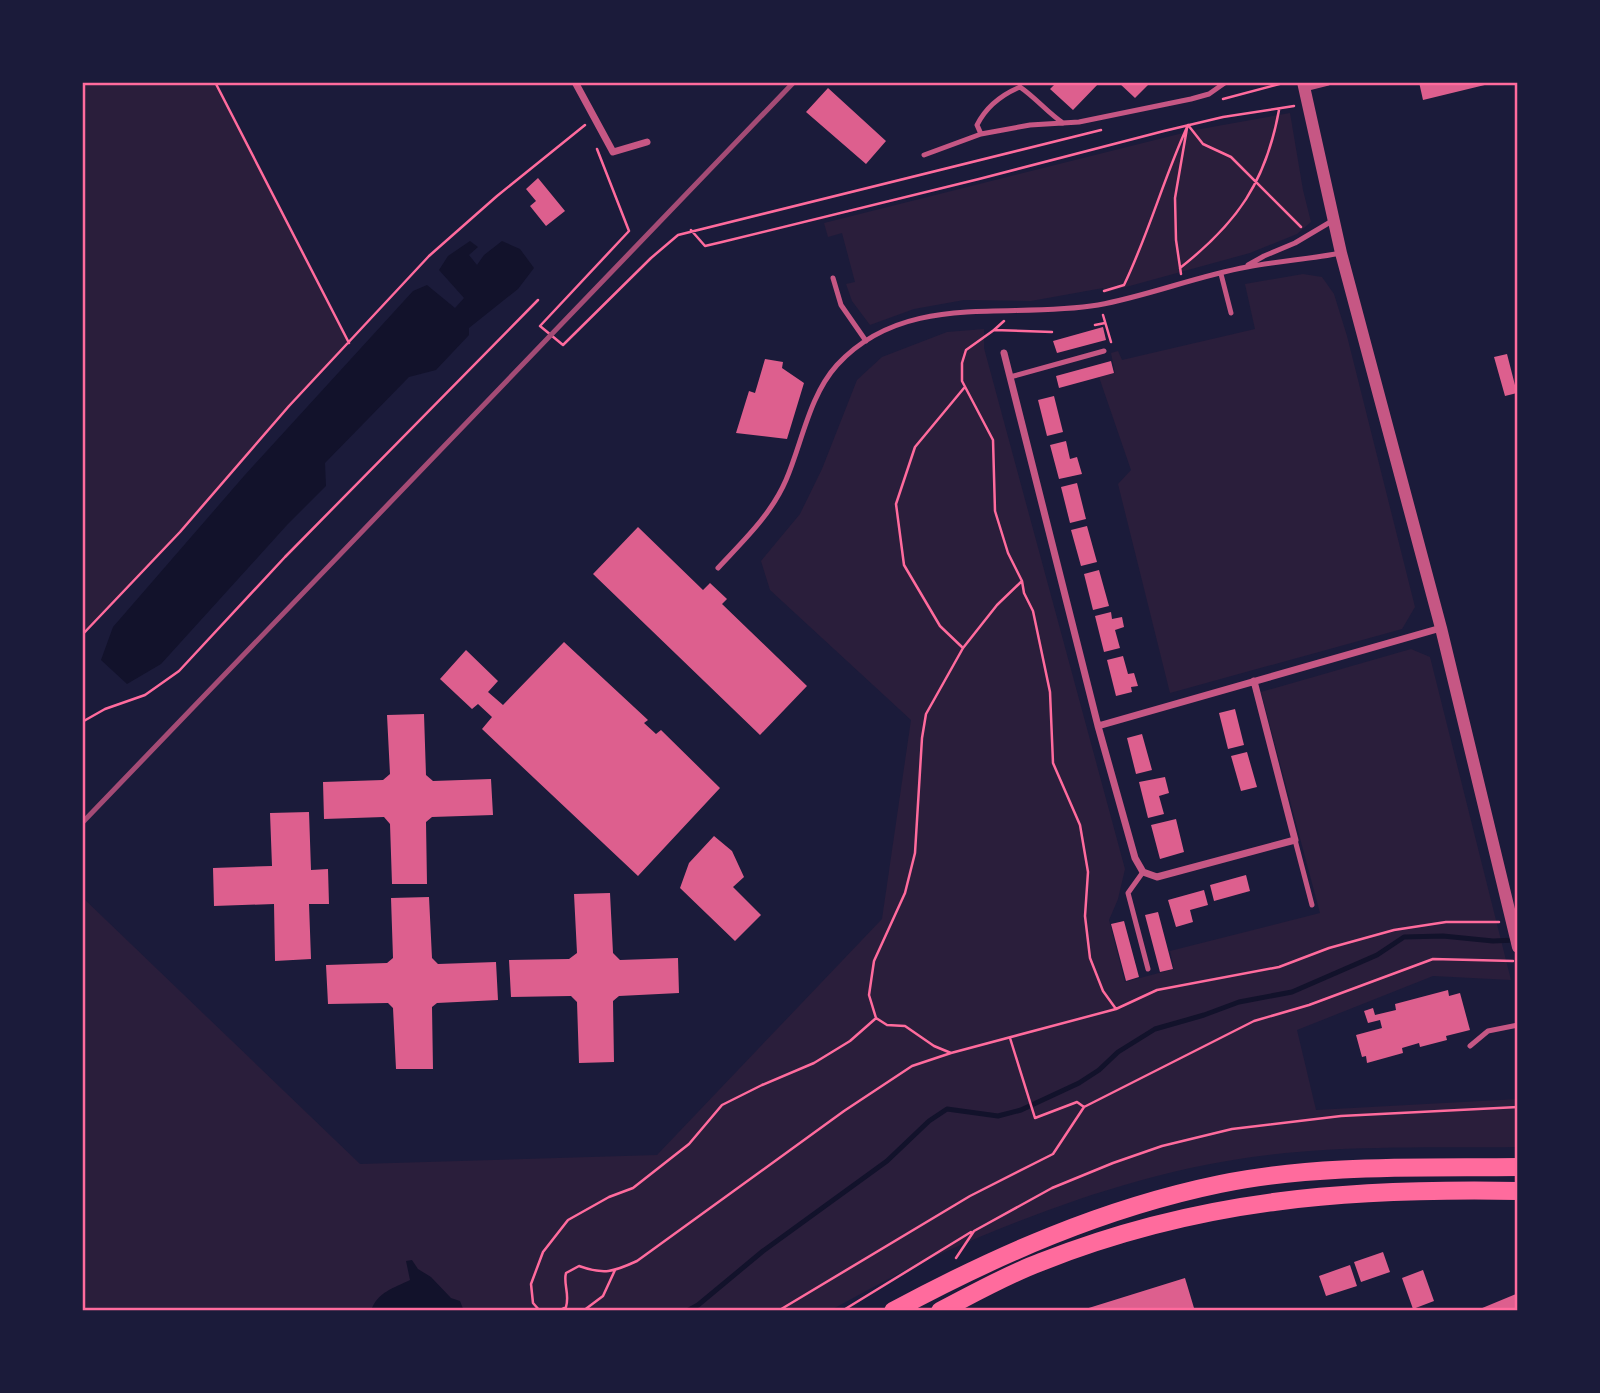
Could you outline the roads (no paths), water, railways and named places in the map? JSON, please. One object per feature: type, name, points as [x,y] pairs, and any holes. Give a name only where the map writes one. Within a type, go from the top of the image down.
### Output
[{"type":"highway","points":[[893,1311],[1005,1254],[1083,1223],[1145,1202],[1222,1184],[1315,1171],[1518,1167]]},
{"type":"highway","points":[[940,1311],[1040,1262],[1134,1231],[1212,1211],[1345,1194],[1518,1191]]},
{"type":"street","points":[[575,82],[613,152],[647,142]]},
{"type":"street","points":[[1328,82],[1304,85],[1307,103],[1341,253],[1441,628],[1518,947]]},
{"type":"street","points":[[1004,354],[1098,726],[1135,858],[1143,872],[1157,877],[1295,839],[1254,681]]},
{"type":"street","points":[[1098,726],[1441,628]]},
{"type":"lane","points":[[924,155],[981,134],[1030,125],[1063,123],[1191,99],[1209,94],[1226,82]]},
{"type":"lane","points":[[981,134],[977,125],[982,115],[996,101],[1020,87],[1038,99],[1048,113],[1063,123]]},
{"type":"lane","points":[[1246,267],[1334,220]]},
{"type":"lane","points":[[718,568],[773,504],[827,377],[846,356],[866,341],[918,318],[951,311],[1038,311],[1100,304],[1246,267],[1341,253]]},
{"type":"lane","points":[[1221,274],[1231,313]]},
{"type":"lane","points":[[833,278],[841,305],[866,341]]},
{"type":"lane","points":[[1010,377],[1104,351]]},
{"type":"lane","points":[[1295,839],[1312,905]]},
{"type":"lane","points":[[1143,872],[1129,893],[1148,970]]},
{"type":"lane","points":[[1470,1046],[1488,1031],[1518,1025]]},
{"type":"waterway","points":[[687,1311],[698,1305],[763,1251],[887,1161],[929,1121],[947,1109],[998,1116],[1021,1110],[1079,1083],[1099,1070],[1118,1052],[1155,1029],[1239,1002],[1292,992],[1377,955],[1404,937],[1516,940]]},
{"type":"railway","points":[[82,823],[794,82]]}]
